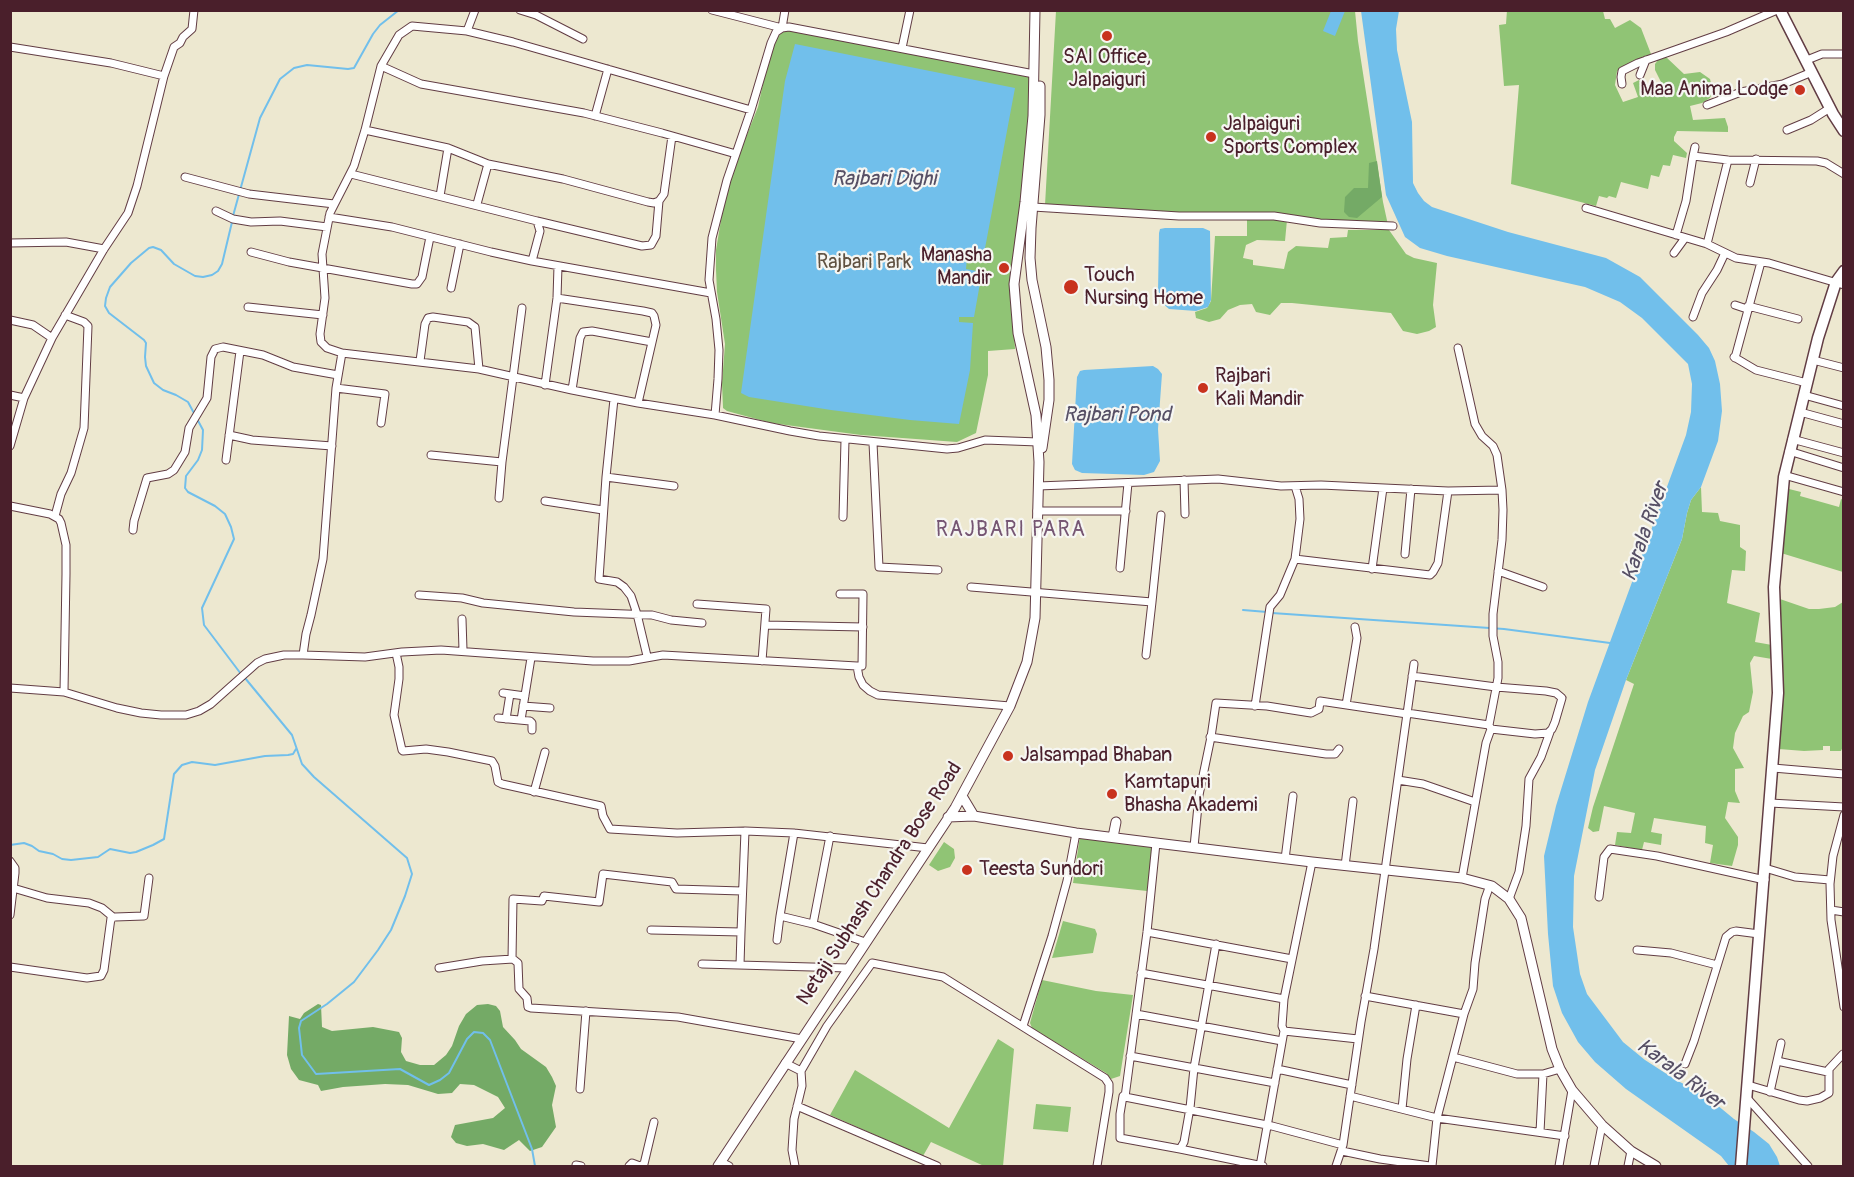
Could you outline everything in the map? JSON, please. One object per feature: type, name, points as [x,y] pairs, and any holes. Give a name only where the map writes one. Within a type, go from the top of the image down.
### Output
[{"type":"main road","points":[[1779,10],[1830,108],[1840,116],[1844,130]]},
{"type":"main road","points":[[1741,1167],[1779,686],[1774,624],[1774,587],[1784,475],[1813,360],[1844,271]]},
{"type":"street","points":[[10,446],[24,398],[52,338],[104,249],[122,223],[132,202],[164,76],[174,47],[192,29],[194,10]]},
{"type":"street","points":[[467,31],[475,10]]},
{"type":"street","points":[[520,10],[536,15],[583,39]]},
{"type":"street","points":[[712,10],[782,28],[789,27],[1036,74]]},
{"type":"street","points":[[715,414],[719,350],[709,271],[712,238],[725,187],[752,110],[771,43],[776,32],[782,28],[785,10]]},
{"type":"street","points":[[902,48],[910,10]]},
{"type":"street","name":"Netaji Subhash Chandra Bose Road","points":[[723,1165],[785,1063],[962,796],[1010,706],[1031,649],[1035,618],[1039,462],[1036,415],[1018,333],[1014,284],[1033,116],[1041,10]]},
{"type":"street","points":[[1622,84],[1621,74],[1624,69],[1779,10]]},
{"type":"street","name":"Netaji Subhash Chandra Bose Road","points":[[1034,11],[1040,115],[1030,258],[1032,280],[1046,347],[1049,390],[1047,423],[1039,462]]},
{"type":"street","points":[[752,110],[467,31],[412,26],[399,35],[381,66],[351,174],[333,204],[329,217],[323,244],[322,267],[325,298],[321,342],[327,348],[342,353],[479,369],[614,399],[715,414],[790,431],[845,440],[947,449],[985,440],[1038,442]]},
{"type":"street","points":[[10,47],[111,63],[164,76]]},
{"type":"street","points":[[1807,60],[1822,54],[1844,54]]},
{"type":"street","points":[[1640,75],[1646,60]]},
{"type":"street","points":[[381,66],[421,84],[595,116],[736,154]]},
{"type":"street","points":[[595,116],[608,69]]},
{"type":"street","points":[[1707,105],[1741,92],[1783,84],[1812,72]]},
{"type":"street","points":[[1787,130],[1811,120],[1830,108]]},
{"type":"street","points":[[365,130],[448,148],[488,164],[563,179],[648,202],[659,201]]},
{"type":"street","points":[[351,174],[642,246],[651,245],[656,236],[659,201],[664,194],[672,136]]},
{"type":"street","points":[[1676,235],[1686,201],[1695,147]]},
{"type":"street","points":[[440,196],[448,148]]},
{"type":"street","points":[[1693,156],[1728,160],[1817,161],[1844,174]]},
{"type":"street","points":[[1750,183],[1756,159]]},
{"type":"street","points":[[1707,244],[1728,160]]},
{"type":"street","points":[[477,204],[488,164]]},
{"type":"street","points":[[185,177],[238,192],[333,204]]},
{"type":"street","points":[[1033,207],[1179,216],[1275,216],[1320,224],[1393,226]]},
{"type":"street","points":[[1586,208],[1707,244],[1736,258],[1761,262],[1840,284]]},
{"type":"street","points":[[216,211],[231,218],[327,227]]},
{"type":"street","points":[[329,217],[392,227],[531,261],[711,293]]},
{"type":"street","points":[[531,261],[540,231],[537,221]]},
{"type":"street","points":[[251,252],[289,262],[417,284],[422,277],[430,237]]},
{"type":"street","points":[[1674,253],[1685,238]]},
{"type":"street","points":[[10,243],[66,242],[104,249]]},
{"type":"street","points":[[451,288],[460,244]]},
{"type":"street","points":[[1692,317],[1702,293],[1725,253]]},
{"type":"street","points":[[1761,262],[1734,357],[1756,370],[1807,383]]},
{"type":"street","points":[[545,385],[557,297],[558,266]]},
{"type":"street","points":[[1702,277],[1708,282]]},
{"type":"street","points":[[557,297],[652,314],[656,320],[638,403]]},
{"type":"street","points":[[1735,305],[1798,319]]},
{"type":"street","points":[[248,307],[323,315]]},
{"type":"street","points":[[499,498],[522,308]]},
{"type":"street","points":[[55,516],[84,428],[88,326],[84,322],[65,315]]},
{"type":"street","points":[[420,361],[426,321],[434,317],[468,322],[475,327],[479,369]]},
{"type":"street","points":[[10,320],[25,322],[52,338]]},
{"type":"street","points":[[572,390],[580,338],[583,332],[592,331],[652,342]]},
{"type":"street","points":[[133,530],[147,478],[165,476],[174,470],[185,452],[189,428],[208,394],[213,351],[223,347],[268,356],[293,367],[338,375]]},
{"type":"street","points":[[1458,348],[1473,416],[1478,428],[1497,455],[1502,490],[1502,540],[1493,618],[1498,670],[1490,727],[1462,878]]},
{"type":"street","points":[[226,460],[240,351]]},
{"type":"street","points":[[303,655],[322,559],[336,388],[342,353]]},
{"type":"street","points":[[1813,360],[1844,368]]},
{"type":"street","points":[[336,388],[385,394],[381,423]]},
{"type":"street","points":[[10,395],[24,398]]},
{"type":"street","points":[[1804,395],[1844,406]]},
{"type":"street","points":[[614,399],[598,579],[617,582],[631,596],[647,656]]},
{"type":"street","points":[[1800,412],[1844,424]]},
{"type":"street","points":[[229,435],[252,440],[332,446]]},
{"type":"street","points":[[1792,439],[1844,453]]},
{"type":"street","points":[[843,517],[845,440]]},
{"type":"street","points":[[873,442],[879,567],[938,570]]},
{"type":"street","points":[[1789,451],[1844,468]]},
{"type":"street","points":[[431,456],[502,462]]},
{"type":"street","points":[[1784,475],[1844,492]]},
{"type":"street","points":[[606,477],[674,486]]},
{"type":"street","points":[[1038,486],[1230,479],[1295,486],[1321,485],[1448,491],[1502,490]]},
{"type":"street","points":[[1184,480],[1185,514]]},
{"type":"street","points":[[1120,568],[1128,483]]},
{"type":"street","points":[[1255,706],[1270,607],[1280,596],[1295,559],[1300,508],[1295,486]]},
{"type":"street","points":[[1372,569],[1383,488]]},
{"type":"street","points":[[1405,554],[1411,489]]},
{"type":"street","points":[[1295,559],[1424,575],[1433,572],[1438,563],[1448,491]]},
{"type":"street","points":[[545,501],[603,510]]},
{"type":"street","points":[[10,506],[55,516],[61,523],[66,545],[64,692]]},
{"type":"street","points":[[1037,511],[1126,511]]},
{"type":"street","points":[[1146,655],[1161,515]]},
{"type":"street","points":[[1498,571],[1543,587]]},
{"type":"street","points":[[970,587],[1152,602]]},
{"type":"street","points":[[10,688],[64,692],[117,708],[153,714],[186,715],[207,707],[258,663],[272,657],[303,655],[365,657],[420,650],[463,650],[531,658],[593,661],[629,661],[647,656],[685,655],[862,666],[863,594],[840,594]]},
{"type":"street","points":[[419,595],[574,612],[637,614],[702,623]]},
{"type":"street","points":[[697,604],[766,609],[762,661]]},
{"type":"street","points":[[462,619],[463,650]]},
{"type":"street","points":[[765,626],[863,627]]},
{"type":"street","points":[[1346,705],[1357,638],[1355,627]]},
{"type":"street","points":[[396,653],[399,679],[394,715],[402,750],[437,750],[492,761],[498,782],[510,787],[601,806],[610,829],[677,833],[745,831],[794,833],[928,848]]},
{"type":"street","points":[[520,720],[531,658]]},
{"type":"street","points":[[1336,1167],[1343,1148],[1414,664]]},
{"type":"street","points":[[857,666],[858,677],[863,685],[878,695],[1010,706]]},
{"type":"street","points":[[1412,676],[1546,691],[1558,694],[1562,698],[1541,757],[1528,779],[1526,826],[1519,872],[1509,898]]},
{"type":"street","points":[[506,719],[506,694],[525,696]]},
{"type":"street","points":[[1194,847],[1199,795],[1216,703],[1268,706],[1311,713],[1319,709],[1320,701],[1535,734],[1550,731]]},
{"type":"street","points":[[523,706],[550,708]]},
{"type":"street","points":[[498,718],[530,721],[532,730]]},
{"type":"street","points":[[1211,737],[1326,754],[1335,754],[1339,749]]},
{"type":"street","points":[[534,792],[544,753]]},
{"type":"street","points":[[1773,768],[1844,774]]},
{"type":"street","points":[[1398,780],[1423,784],[1475,802]]},
{"type":"street","points":[[1285,859],[1293,795]]},
{"type":"street","points":[[962,796],[974,816]]},
{"type":"street","points":[[1345,866],[1353,801]]},
{"type":"street","points":[[1770,802],[1844,807]]},
{"type":"street","points":[[1843,1003],[1831,910],[1830,880],[1833,856],[1844,815]]},
{"type":"street","points":[[948,817],[974,816],[1076,833],[1462,878],[1490,885],[1509,898],[1521,918],[1552,1049],[1572,1090],[1602,1125],[1631,1151],[1656,1167]]},
{"type":"street","points":[[1113,837],[1116,822]]},
{"type":"street","points":[[740,965],[745,831]]},
{"type":"street","points":[[777,940],[794,833]]},
{"type":"street","points":[[1023,1026],[1052,936],[1067,881],[1076,833]]},
{"type":"street","points":[[813,924],[830,836]]},
{"type":"street","points":[[1156,843],[1147,932],[1120,1138],[1262,1166],[1284,1031],[1282,1026],[1284,999],[1312,862]]},
{"type":"street","points":[[1599,897],[1604,857],[1610,849],[1765,874],[1830,880]]},
{"type":"street","points":[[10,861],[15,867],[10,915]]},
{"type":"street","points":[[512,959],[513,899],[542,900],[544,896],[599,902],[603,874],[672,882],[676,889],[742,891]]},
{"type":"street","points":[[13,888],[47,897],[89,903],[102,908],[113,917],[144,916],[149,878]]},
{"type":"street","points":[[1109,1094],[1268,1125],[1380,1159],[1431,1167],[1437,1118],[1464,1014],[1473,989],[1485,899],[1490,885]]},
{"type":"street","points":[[1831,910],[1844,912]]},
{"type":"street","points":[[780,916],[813,924],[865,942]]},
{"type":"street","points":[[10,967],[87,978],[101,976],[113,917]]},
{"type":"street","points":[[651,930],[741,932]]},
{"type":"street","points":[[1685,1064],[1725,941],[1729,934],[1736,931],[1759,934]]},
{"type":"street","points":[[1147,932],[1292,959]]},
{"type":"street","points":[[1180,1149],[1184,1142],[1190,1108],[1194,1068],[1216,944]]},
{"type":"street","points":[[1637,950],[1671,953],[1717,965]]},
{"type":"street","points":[[856,956],[872,963],[943,977],[1105,1077],[1109,1094],[1096,1167]]},
{"type":"street","points":[[439,968],[512,959],[518,963],[519,988],[527,998],[528,1007],[678,1017],[802,1039]]},
{"type":"street","points":[[795,1167],[792,1150],[794,1119],[802,1086],[801,1071],[827,1026],[872,963]]},
{"type":"street","points":[[702,964],[848,968]]},
{"type":"street","points":[[1141,973],[1284,999]]},
{"type":"street","points":[[1365,996],[1464,1014]]},
{"type":"street","points":[[1402,1109],[1416,1005]]},
{"type":"street","points":[[580,1089],[586,1011]]},
{"type":"street","points":[[1136,1014],[1282,1041]]},
{"type":"street","points":[[1284,1031],[1358,1040]]},
{"type":"street","points":[[1770,1092],[1782,1043]]},
{"type":"street","points":[[1748,1085],[1799,1100],[1820,1098],[1829,1093],[1830,1066],[1843,1054]]},
{"type":"street","points":[[1130,1056],[1275,1083]]},
{"type":"street","points":[[1453,1057],[1517,1074],[1543,1074],[1560,1069]]},
{"type":"street","points":[[1777,1061],[1828,1072]]},
{"type":"street","points":[[785,1063],[801,1071]]},
{"type":"street","points":[[1278,1069],[1352,1085]]},
{"type":"street","points":[[1540,1132],[1543,1074]]},
{"type":"street","points":[[1559,1167],[1572,1090]]},
{"type":"street","points":[[1350,1096],[1437,1118],[1565,1136]]},
{"type":"street","points":[[1747,1098],[1808,1167]]},
{"type":"street","points":[[797,1106],[936,1167]]},
{"type":"street","points":[[629,1167],[632,1163],[640,1166],[644,1164],[654,1122]]},
{"type":"street","points":[[1594,1167],[1602,1125]]},
{"type":"street","points":[[1628,1167],[1631,1151]]},
{"type":"green space","points":[[1507,10],[1603,11],[1605,19],[1610,19],[1615,28],[1630,20],[1641,28],[1651,54],[1617,71],[1615,85],[1623,102],[1638,97],[1633,83],[1639,80],[1647,94],[1663,86],[1655,70],[1655,64],[1666,57],[1684,74],[1700,72],[1710,79],[1713,91],[1710,98],[1690,106],[1693,120],[1725,118],[1728,132],[1677,131],[1674,141],[1687,153],[1686,158],[1673,155],[1670,166],[1663,165],[1659,177],[1651,175],[1648,189],[1621,182],[1616,198],[1599,196],[1596,206],[1511,184],[1519,85],[1504,86],[1499,25],[1506,24]]},
{"type":"green space","name":"Jalpaiguri Sports Complex","points":[[1056,11],[1355,11],[1388,225],[1242,214],[1241,212],[1226,212],[1225,215],[1194,215],[1045,205]]},
{"type":"green space","name":"Rajbari Dighi","points":[[798,30],[1027,75],[1030,78],[1029,114],[1011,284],[1015,349],[988,351],[988,375],[976,433],[957,442],[861,435],[771,423],[723,408],[725,344],[717,292],[716,250],[723,208],[732,172],[758,107],[776,38],[784,31]]},
{"type":"green space","points":[[1377,161],[1382,197],[1357,218],[1349,217],[1344,212],[1345,197],[1354,188],[1368,188],[1369,163]]},
{"type":"green space","points":[[1247,220],[1287,220],[1285,241],[1257,240],[1246,245],[1243,258],[1253,260],[1253,265],[1284,269],[1288,252],[1296,246],[1328,248],[1330,238],[1347,237],[1348,230],[1389,230],[1406,254],[1437,263],[1433,305],[1436,327],[1417,334],[1403,331],[1391,313],[1292,303],[1281,303],[1270,315],[1256,312],[1252,304],[1240,305],[1228,310],[1220,319],[1209,322],[1196,318],[1195,312],[1207,308],[1211,301],[1215,236],[1247,236]]},
{"type":"green space","points":[[1701,487],[1702,512],[1718,513],[1720,521],[1740,525],[1740,547],[1746,551],[1745,571],[1732,570],[1727,603],[1760,613],[1755,642],[1772,645],[1772,659],[1754,656],[1750,663],[1753,692],[1749,712],[1743,716],[1735,733],[1733,748],[1744,768],[1735,769],[1735,791],[1740,803],[1728,802],[1725,818],[1738,837],[1732,866],[1710,863],[1713,845],[1705,843],[1706,826],[1654,818],[1651,832],[1662,834],[1661,845],[1644,842],[1642,850],[1615,845],[1617,832],[1631,833],[1635,813],[1604,806],[1599,831],[1593,832],[1588,828],[1634,684],[1626,680],[1682,539],[1691,500]]},
{"type":"green space","points":[[1789,489],[1801,492],[1800,496],[1839,507],[1841,499],[1843,500],[1843,572],[1781,553]]},
{"type":"green space","points":[[1777,598],[1809,609],[1835,607],[1843,602],[1844,744],[1841,751],[1830,751],[1830,746],[1823,746],[1823,750],[1779,749],[1782,649]]},
{"type":"green space","points":[[1080,836],[1153,844],[1147,891],[1073,883]]},
{"type":"green space","points":[[944,842],[954,849],[955,858],[950,867],[938,871],[929,865]]},
{"type":"green space","points":[[1063,921],[1095,929],[1097,934],[1093,953],[1052,958]]},
{"type":"green space","points":[[1042,980],[1096,991],[1133,995],[1120,1076],[1111,1079],[1106,1073],[1032,1028],[1030,1023]]},
{"type":"green space","points":[[318,1004],[321,1005],[322,1027],[332,1031],[373,1027],[399,1032],[402,1038],[401,1052],[406,1061],[420,1065],[434,1065],[446,1055],[466,1014],[477,1005],[496,1006],[500,1011],[503,1027],[521,1049],[546,1067],[552,1077],[556,1086],[552,1105],[556,1127],[542,1147],[530,1151],[519,1140],[504,1150],[483,1144],[467,1146],[456,1143],[451,1137],[455,1125],[493,1118],[505,1108],[498,1097],[474,1085],[460,1084],[452,1093],[438,1094],[408,1085],[385,1084],[321,1091],[318,1085],[299,1080],[291,1069],[287,1055],[289,1016],[300,1019],[304,1013]]},
{"type":"green space","points":[[998,1039],[1014,1049],[1003,1166],[984,1166],[931,1142],[923,1156],[830,1115],[855,1070],[949,1128]]},
{"type":"green space","points":[[1036,1104],[1071,1107],[1068,1132],[1033,1129]]},
{"type":"water","points":[[1331,11],[1345,11],[1335,36],[1323,31]]},
{"type":"water","points":[[1361,11],[1399,11],[1396,29],[1397,50],[1412,122],[1413,183],[1424,201],[1432,207],[1508,232],[1606,258],[1640,277],[1698,335],[1709,348],[1715,361],[1722,411],[1718,441],[1701,487],[1691,500],[1682,539],[1626,680],[1595,770],[1574,876],[1573,927],[1580,974],[1587,994],[1623,1042],[1645,1060],[1705,1095],[1754,1132],[1769,1144],[1780,1166],[1729,1166],[1721,1156],[1626,1089],[1595,1062],[1578,1042],[1562,1013],[1553,986],[1544,856],[1556,806],[1588,702],[1686,435],[1691,412],[1692,384],[1688,364],[1642,318],[1620,302],[1585,287],[1420,248],[1405,237],[1386,195]]},
{"type":"water","name":"Rajbari Dighi","points":[[795,44],[1015,88],[983,259],[967,258],[966,269],[982,272],[974,317],[959,317],[959,322],[973,323],[970,370],[959,424],[831,410],[749,397],[741,393],[785,81]]},
{"type":"water","points":[[1203,228],[1210,231],[1211,300],[1208,307],[1196,311],[1169,309],[1161,302],[1158,292],[1159,233],[1160,229]]},
{"type":"water","name":"Rajbari Pond","points":[[1153,366],[1162,374],[1158,429],[1160,461],[1154,472],[1144,475],[1082,473],[1075,470],[1072,464],[1077,377],[1080,371]]},
{"type":"waterway","points":[[233,216],[260,118],[280,79],[294,68],[307,65],[354,68],[373,34],[380,25],[399,10]]},
{"type":"waterway","points":[[232,222],[222,264],[212,275],[195,276],[174,264],[161,250],[149,248],[131,263],[110,287],[105,306],[109,313],[144,340],[146,366],[154,383],[188,402],[203,430],[202,450],[198,460],[186,476],[185,488],[225,514],[234,539],[202,608],[204,625],[241,674]]},
{"type":"waterway","points":[[1243,610],[1267,612]]},
{"type":"waterway","points":[[1272,613],[1504,629],[1610,643]]},
{"type":"waterway","points":[[245,678],[292,735],[302,764],[407,858],[412,874],[391,930],[354,982],[301,1021],[299,1028],[302,1055],[316,1074],[400,1069],[429,1085],[449,1073],[467,1039],[474,1032],[483,1033],[490,1040],[532,1149],[535,1166]]},
{"type":"waterway","points":[[10,845],[24,843],[39,851],[71,860],[98,857],[110,849],[136,852],[164,839],[174,774],[182,765],[192,762],[215,765],[265,756],[288,755],[293,754],[296,749]]},
{"type":"place","name":"SAI Office, Jalpaiguri","points":[[1107,36]]},
{"type":"place","name":"Maa Anima Lodge","points":[[1800,90]]},
{"type":"place","name":"Jalpaiguri Sports Complex","points":[[1211,137]]},
{"type":"place","name":"Manasha Mandir","points":[[1004,268]]},
{"type":"place","name":"Touch Nursing Home","points":[[1071,287]]},
{"type":"place","name":"Rajbari Kali Mandir","points":[[1203,388]]},
{"type":"place","name":"Jalsampad Bhaban","points":[[1008,756]]},
{"type":"place","name":"Kamtapuri Bhasha Akademi","points":[[1112,794]]},
{"type":"place","name":"Teesta Sundori","points":[[967,870]]},
{"type":"district","name":"RAJBARI PARA","points":[[1011,531]]},
{"type":"park label","name":"Rajbari Park","points":[[864,263]]},
{"type":"water label","name":"Karala River","points":[[1646,532]]},
{"type":"water label","name":"Karala River","points":[[1680,1075]]}]
